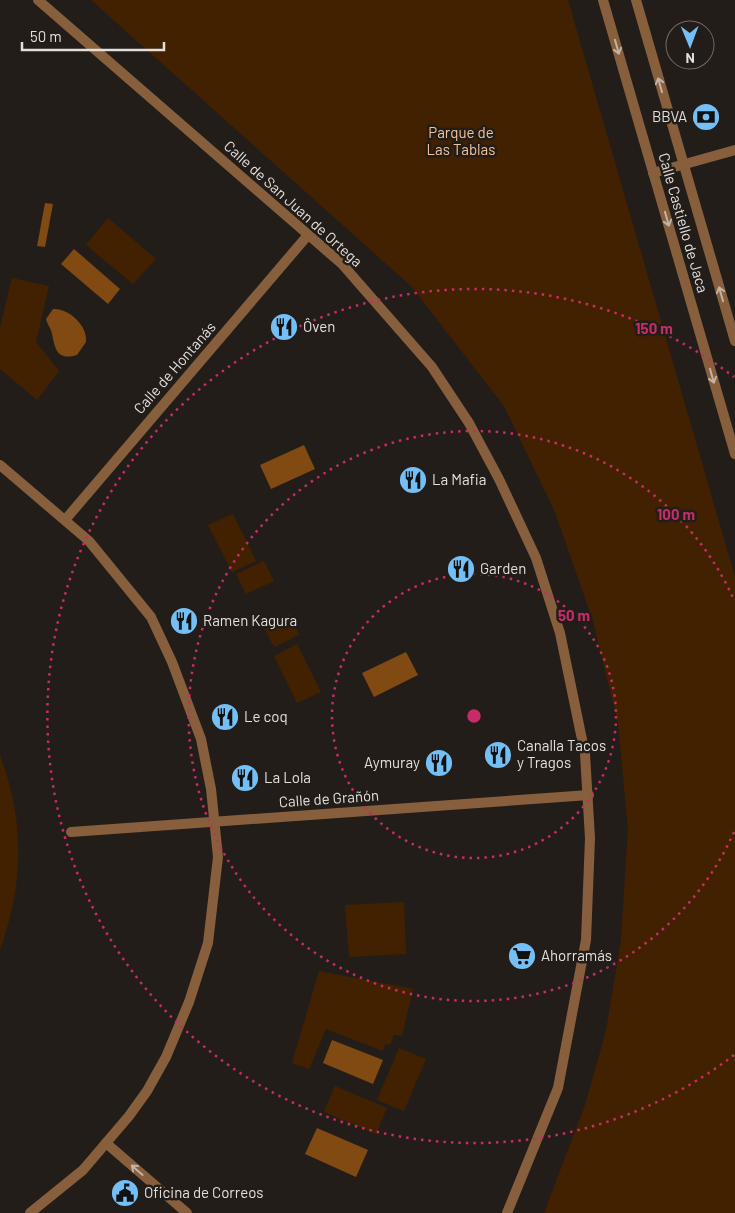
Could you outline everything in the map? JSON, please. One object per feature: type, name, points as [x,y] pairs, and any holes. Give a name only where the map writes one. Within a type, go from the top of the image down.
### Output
[{"type":"street","name":"Calle de San Juan de Ortega","points":[[38,0],[342,264],[432,367],[469,423],[500,479],[536,558],[560,634],[585,754],[589,795],[590,838],[586,940],[558,1088],[507,1213]]},
{"type":"street","name":"Calle Castiello de Jaca","points":[[603,0],[735,454]]},
{"type":"street","name":"Calle Castiello de Jaca","points":[[636,0],[735,341]]},
{"type":"street","points":[[654,173],[735,150]]},
{"type":"street","name":"Calle de Hontanás","points":[[65,520],[308,235]]},
{"type":"street","points":[[0,465],[90,541],[151,617],[172,662],[201,739],[211,788],[218,857],[214,907],[208,943],[189,1002],[166,1057],[147,1091],[83,1170],[30,1213]]},
{"type":"street","name":"Calle de Grañón","points":[[71,832],[589,795]]},
{"type":"street","points":[[106,1143],[187,1213]]},
{"type":"green space","name":"Parque de Las Tablas","points":[[91,0],[568,0],[735,577],[735,1213],[544,1213],[585,1105],[606,1031],[621,940],[628,829],[618,723],[593,621],[555,512],[504,406],[411,286]]},
{"type":"green space","points":[[108,218],[156,259],[133,284],[86,245]]},
{"type":"green space","points":[[12,278],[49,286],[36,342],[59,371],[37,400],[0,369],[0,327]]},
{"type":"green space","points":[[233,514],[256,561],[232,572],[208,525]]},
{"type":"green space","points":[[264,561],[274,581],[246,594],[236,574]]},
{"type":"green space","points":[[291,614],[299,635],[274,647],[265,629]]},
{"type":"green space","points":[[297,644],[321,692],[297,703],[274,656]]},
{"type":"green space","points":[[0,755],[14,805],[18,852],[14,900],[0,950]]},
{"type":"green space","points":[[404,902],[406,954],[349,957],[345,905]]},
{"type":"green space","points":[[319,971],[413,989],[402,1036],[394,1035],[390,1045],[385,1044],[383,1051],[326,1029],[309,1069],[292,1063]]},
{"type":"green space","points":[[399,1048],[426,1059],[404,1111],[377,1100]]},
{"type":"green space","points":[[335,1086],[387,1108],[376,1134],[324,1112]]},
{"type":"shaded area","points":[[45,203],[53,204],[45,247],[37,246]]},
{"type":"shaded area","points":[[74,249],[120,289],[108,304],[61,264]]},
{"type":"shaded area","points":[[53,309],[65,311],[81,324],[86,336],[86,342],[77,355],[61,355],[56,349],[46,319]]},
{"type":"shaded area","points":[[304,445],[315,469],[271,489],[260,465]]},
{"type":"shaded area","points":[[406,652],[418,675],[374,697],[362,673]]},
{"type":"shaded area","points":[[332,1040],[383,1060],[373,1084],[323,1063]]},
{"type":"shaded area","points":[[317,1128],[368,1150],[356,1177],[305,1154]]},
{"type":"place","name":"BBVA","points":[[706,117]]},
{"type":"place","name":"Ôven","points":[[284,327]]},
{"type":"place","name":"La Mafia","points":[[413,480]]},
{"type":"place","name":"Garden","points":[[461,569]]},
{"type":"place","name":"Ramen Kagura","points":[[184,621]]},
{"type":"place","name":"Le coq","points":[[225,717]]},
{"type":"place","name":"Canalla Tacos y Tragos","points":[[498,755]]},
{"type":"place","name":"Aymuray","points":[[439,763]]},
{"type":"place","name":"La Lola","points":[[245,778]]},
{"type":"place","name":"Ahorramás","points":[[522,956]]},
{"type":"place","name":"Oficina de Correos","points":[[125,1193]]}]
